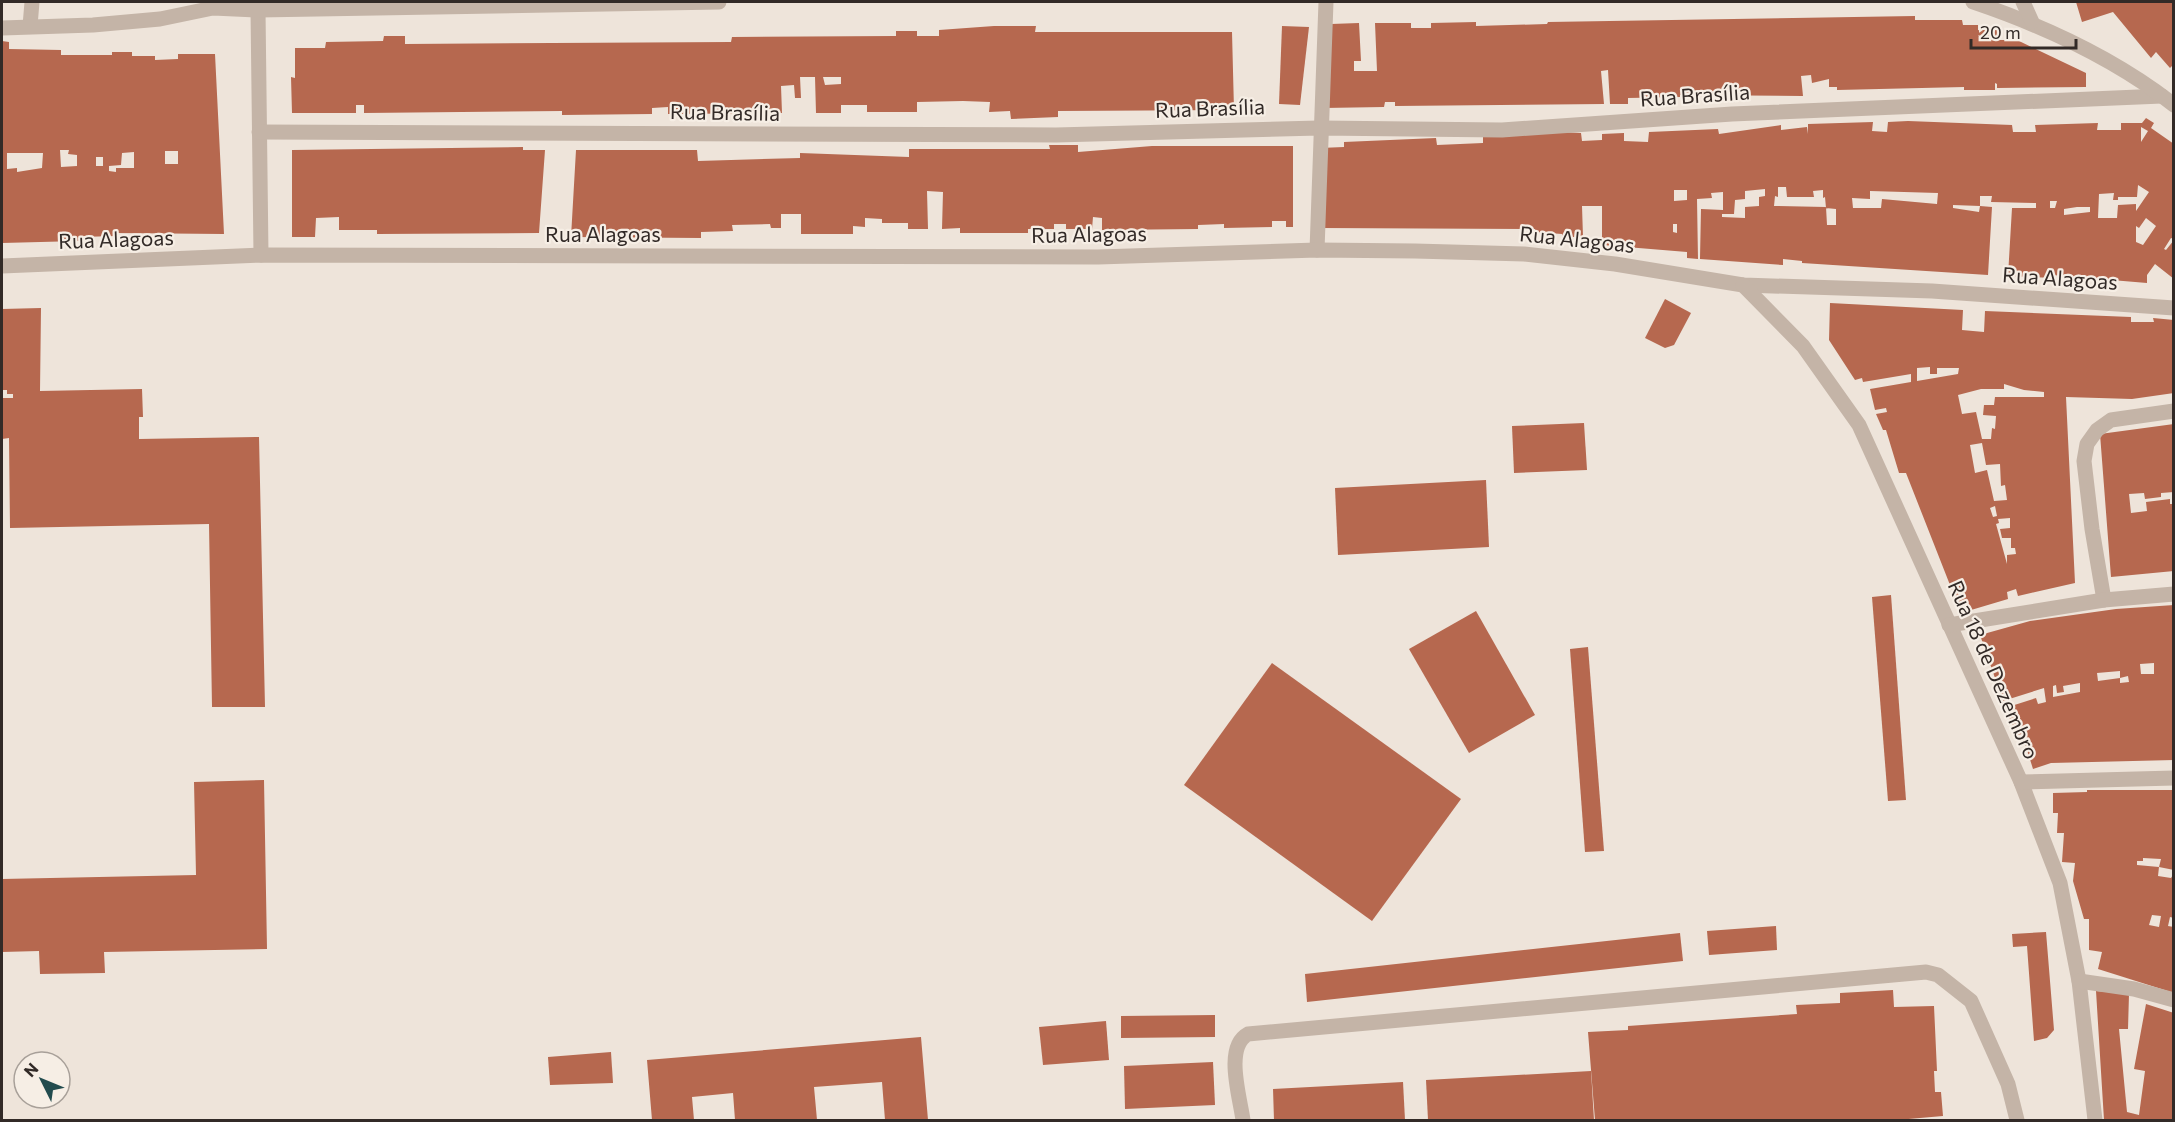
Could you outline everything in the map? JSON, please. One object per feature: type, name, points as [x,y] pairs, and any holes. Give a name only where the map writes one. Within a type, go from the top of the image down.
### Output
[{"type":"street","points":[[30,27],[32,2]]},
{"type":"street","points":[[190,2],[213,8],[258,10],[719,2]]},
{"type":"street","points":[[1317,250],[1319,128],[1326,2]]},
{"type":"street","points":[[1973,2],[2032,22],[2093,54],[2168,100]]},
{"type":"street","points":[[2023,2],[2032,22]]},
{"type":"street","points":[[2,28],[160,19],[213,8]]},
{"type":"street","points":[[258,10],[261,255]]},
{"type":"street","name":"Rua Brasília","points":[[259,132],[1056,135],[1319,128],[1502,130],[1732,114],[2168,100]]},
{"type":"street","name":"Rua Alagoas","points":[[2,266],[261,255],[1098,257],[1317,250],[1524,254],[1615,264],[1743,285],[1932,291],[2174,308]]},
{"type":"street","name":"Rua 18 de Dezembro","points":[[1743,285],[1803,346],[1859,425],[2021,782],[2060,883],[2079,981],[2095,1120]]},
{"type":"street","points":[[2104,600],[2084,461],[2088,444],[2097,430],[2111,420],[2174,411]]},
{"type":"street","points":[[1949,625],[2104,600],[2174,594]]},
{"type":"street","points":[[2021,782],[2174,778]]},
{"type":"street","points":[[1243,1120],[1234,1052],[1239,1041],[1248,1034],[1926,972],[1938,975],[1971,1001],[2008,1084],[2017,1120]]},
{"type":"street","points":[[2079,981],[2134,990],[2174,1000]]},
{"type":"building","points":[[2076,2],[2174,2],[2174,64],[2170,68],[2156,52],[2151,58],[2113,12],[2082,22]]},
{"type":"building","points":[[1915,16],[1915,20],[1962,20],[1963,25],[1978,25],[1978,30],[1997,30],[1997,40],[2017,40],[2086,73],[2086,87],[1997,88],[1995,83],[1995,90],[1964,90],[1964,87],[1837,90],[1837,87],[1829,87],[1829,79],[1812,83],[1811,75],[1801,76],[1803,96],[1680,95],[1680,97],[1628,98],[1628,104],[1610,104],[1608,70],[1601,71],[1604,104],[1395,106],[1395,102],[1385,102],[1384,107],[1323,108],[1331,24],[1359,23],[1361,61],[1354,61],[1354,71],[1377,71],[1375,23],[1411,23],[1411,28],[1431,28],[1431,23],[1476,22],[1476,26],[1547,24],[1548,22]]},
{"type":"building","points":[[1036,26],[1035,32],[1232,32],[1234,110],[1058,111],[1058,117],[1011,119],[1010,111],[989,112],[990,102],[963,101],[917,102],[917,112],[867,112],[867,105],[841,105],[841,113],[816,113],[815,77],[800,77],[801,98],[795,98],[794,85],[781,86],[782,113],[668,114],[668,107],[652,108],[652,114],[562,115],[562,111],[364,113],[364,105],[356,105],[356,113],[292,113],[291,77],[295,78],[295,48],[325,48],[326,42],[383,41],[384,36],[405,36],[405,44],[731,42],[732,37],[896,36],[896,31],[917,31],[917,36],[939,36],[939,30]],"holes":[[[823,77],[841,77],[841,84],[825,85]]]},
{"type":"building","points":[[1282,26],[1309,27],[1300,105],[1279,104]]},
{"type":"building","points":[[2,41],[9,42],[9,49],[61,50],[61,55],[112,55],[112,52],[132,52],[132,56],[155,56],[155,60],[178,59],[178,54],[215,54],[224,234],[117,233],[117,236],[79,237],[79,241],[2,243]],"holes":[[[60,150],[69,150],[68,154],[77,155],[77,166],[61,167]],[[165,151],[178,151],[178,164],[165,164]],[[134,152],[134,168],[116,168],[116,172],[109,171],[109,166],[121,165],[122,153]],[[7,153],[43,153],[42,168],[17,172],[17,168],[7,169]],[[96,157],[103,157],[103,166],[96,166]]]},
{"type":"building","points":[[2146,118],[2154,123],[2151,128],[2174,144],[2174,239],[2171,238],[2164,249],[2166,250],[2174,240],[2174,279],[2155,264],[2147,275],[2147,283],[2052,275],[2052,278],[2008,276],[2012,208],[2036,208],[2036,203],[1991,202],[1992,196],[1980,196],[1980,206],[1992,207],[1988,275],[1802,263],[1802,261],[1783,259],[1783,265],[1700,259],[1701,209],[1723,210],[1723,192],[1711,193],[1712,198],[1697,199],[1698,259],[1687,258],[1687,252],[1602,245],[1602,206],[1582,206],[1583,237],[1562,237],[1562,234],[1535,232],[1535,229],[1321,228],[1320,148],[1344,147],[1344,142],[1436,138],[1437,145],[1483,143],[1483,136],[1559,132],[1581,133],[1582,141],[1602,140],[1602,134],[1624,133],[1624,141],[1648,142],[1649,132],[1718,129],[1719,134],[1781,125],[1781,130],[1807,127],[1808,134],[1808,124],[1873,122],[1872,131],[1887,132],[1888,122],[1908,121],[2012,125],[2013,132],[2036,132],[2035,125],[2098,123],[2097,130],[2121,130],[2121,123],[2142,123]],"holes":[[[2141,127],[2148,131],[2141,142]],[[2138,185],[2149,192],[2136,211],[2136,204],[2118,205],[2117,218],[2098,218],[2099,194],[2114,193],[2113,200],[2118,200],[2118,197],[2137,197]],[[1778,187],[1786,187],[1787,197],[1814,197],[1813,191],[1823,190],[1826,207],[1774,206],[1775,196],[1778,197]],[[1765,189],[1765,196],[1759,197],[1759,206],[1745,207],[1745,218],[1722,217],[1722,214],[1734,214],[1735,200],[1745,199],[1745,191]],[[1674,190],[1687,190],[1687,200],[1674,201]],[[1870,191],[1938,193],[1937,204],[1882,199],[1881,208],[1853,208],[1852,198],[1870,199]],[[2050,201],[2057,201],[2055,208],[2050,208]],[[1953,205],[1980,206],[1979,212],[1953,208]],[[2090,207],[2090,212],[2064,215],[2064,209]],[[1826,208],[1836,209],[1836,225],[1827,225]],[[2146,218],[2156,226],[2143,245],[2136,242],[2136,226],[2139,228]],[[1673,224],[1677,224],[1677,233],[1673,232]]]},
{"type":"building","points":[[1049,145],[1078,145],[1078,152],[1152,146],[1293,146],[1293,227],[1286,227],[1286,221],[1272,221],[1272,227],[1224,228],[1224,224],[1198,225],[1198,229],[1102,230],[1102,218],[1093,217],[1092,229],[1066,229],[1066,224],[1054,224],[1054,229],[1028,229],[1028,233],[960,233],[960,228],[942,229],[943,192],[927,191],[928,229],[908,229],[908,223],[882,223],[882,219],[865,218],[865,227],[853,226],[853,234],[801,234],[801,214],[781,214],[781,228],[771,228],[770,224],[732,225],[733,231],[701,232],[701,238],[571,237],[576,150],[697,150],[698,161],[800,158],[800,153],[909,157],[909,149],[1050,149]]},
{"type":"building","points":[[523,147],[523,150],[545,150],[539,233],[377,234],[377,230],[339,230],[339,217],[316,218],[315,237],[292,237],[292,150]]},
{"type":"building","points":[[1665,299],[1691,313],[1674,345],[1665,348],[1645,338]]},
{"type":"building","points":[[1830,303],[1963,310],[1962,330],[1984,332],[1985,311],[2131,317],[2131,322],[2154,322],[2153,318],[2174,320],[2174,393],[2132,399],[2066,397],[2075,583],[2018,596],[2016,589],[2007,592],[2008,599],[1961,613],[1906,473],[1899,473],[1886,430],[1883,430],[1876,414],[1887,412],[1886,408],[1875,410],[1870,389],[1911,382],[1911,374],[1863,382],[1862,378],[1855,380],[1829,340]],"holes":[[[1930,367],[1930,374],[1937,374],[1937,368],[1959,368],[1958,374],[1917,381],[1917,368]],[[2004,384],[2024,390],[2044,392],[2044,397],[1995,397],[1994,405],[1984,405],[1983,415],[1996,416],[1995,429],[1992,428],[1991,439],[1982,439],[1976,412],[1962,414],[1958,395],[1981,389],[2004,389]],[[1982,443],[1986,465],[2000,464],[2001,486],[2005,485],[2007,500],[1994,501],[1987,470],[1975,473],[1970,445]],[[1995,506],[1997,516],[1993,517],[1990,508]],[[2010,518],[2010,528],[2000,529],[2002,538],[2011,538],[2011,548],[2015,548],[2016,554],[2007,555],[2007,564],[1996,524],[1999,523],[1998,519]]]},
{"type":"building","points":[[41,308],[40,391],[142,389],[143,417],[139,417],[139,439],[259,437],[265,707],[212,707],[209,524],[10,528],[9,438],[2,439],[2,398],[13,398],[13,394],[7,394],[7,390],[2,390],[2,309]]},
{"type":"building","points":[[1584,423],[1587,470],[1514,473],[1512,426]]},
{"type":"building","points":[[2174,424],[2174,492],[2161,493],[2161,497],[2145,499],[2144,493],[2129,494],[2131,513],[2147,511],[2146,502],[2170,499],[2170,504],[2174,504],[2174,571],[2111,577],[2100,434]]},
{"type":"building","points":[[1486,480],[1489,547],[1338,555],[1335,488]]},
{"type":"building","points":[[1891,595],[1906,800],[1888,801],[1872,597]]},
{"type":"building","points":[[2174,605],[2174,760],[2051,763],[2033,769],[2022,734],[2016,735],[2005,708],[2036,698],[2038,704],[2046,702],[2044,688],[2003,701],[1980,635],[2030,621],[2116,609]],"holes":[[[2154,663],[2154,674],[2141,674],[2140,664]],[[2120,671],[2120,678],[2098,681],[2097,673]],[[2128,676],[2129,682],[2120,683],[2120,678]],[[2080,683],[2080,692],[2053,697],[2053,686],[2056,685],[2057,693],[2064,692],[2063,686]]]},
{"type":"building","points":[[1476,611],[1535,715],[1469,753],[1409,649]]},
{"type":"building","points":[[1588,647],[1604,851],[1585,852],[1570,649]]},
{"type":"building","points":[[1272,663],[1461,799],[1372,921],[1184,785]]},
{"type":"building","points":[[264,780],[267,949],[104,952],[105,973],[40,974],[39,951],[2,952],[2,879],[196,875],[194,782]]},
{"type":"building","points":[[2087,790],[2174,790],[2174,870],[2159,867],[2158,876],[2171,878],[2174,873],[2174,918],[2170,917],[2168,926],[2174,927],[2174,993],[2098,969],[2102,952],[2089,950],[2089,919],[2084,919],[2073,881],[2075,863],[2062,862],[2064,833],[2057,833],[2058,813],[2053,813],[2053,793],[2087,792]],"holes":[[[2143,858],[2161,859],[2159,867],[2137,865],[2137,861],[2143,861]],[[2152,915],[2161,916],[2159,927],[2149,925]]]},
{"type":"building","points":[[1776,926],[1777,950],[1709,955],[1707,931]]},
{"type":"building","points":[[2046,932],[2054,1030],[2047,1038],[2034,1041],[2027,946],[2013,947],[2012,934]]},
{"type":"building","points":[[1680,933],[1683,961],[1307,1002],[1305,974]]},
{"type":"building","points":[[1893,990],[1894,1007],[1934,1006],[1937,1071],[1934,1071],[1935,1092],[1941,1092],[1943,1116],[1897,1120],[1595,1120],[1588,1032],[1628,1030],[1628,1026],[1797,1014],[1796,1005],[1840,1003],[1840,993]]},
{"type":"building","points":[[2096,991],[2129,994],[2128,1029],[2119,1029],[2127,1112],[2139,1115],[2145,1071],[2134,1069],[2146,1004],[2174,1013],[2174,1120],[2104,1120]]},
{"type":"building","points":[[1215,1015],[1215,1037],[1121,1038],[1121,1016]]},
{"type":"building","points":[[1106,1021],[1109,1060],[1043,1065],[1039,1027]]},
{"type":"building","points":[[921,1037],[928,1120],[885,1120],[882,1082],[814,1087],[817,1120],[735,1120],[733,1093],[692,1097],[694,1120],[652,1120],[647,1060]]},
{"type":"building","points":[[611,1052],[613,1083],[550,1085],[548,1057]]},
{"type":"building","points":[[1213,1062],[1215,1105],[1125,1109],[1124,1066]]},
{"type":"building","points":[[1591,1071],[1594,1120],[1428,1120],[1426,1080]]},
{"type":"building","points":[[1403,1082],[1405,1120],[1274,1120],[1273,1089]]}]
